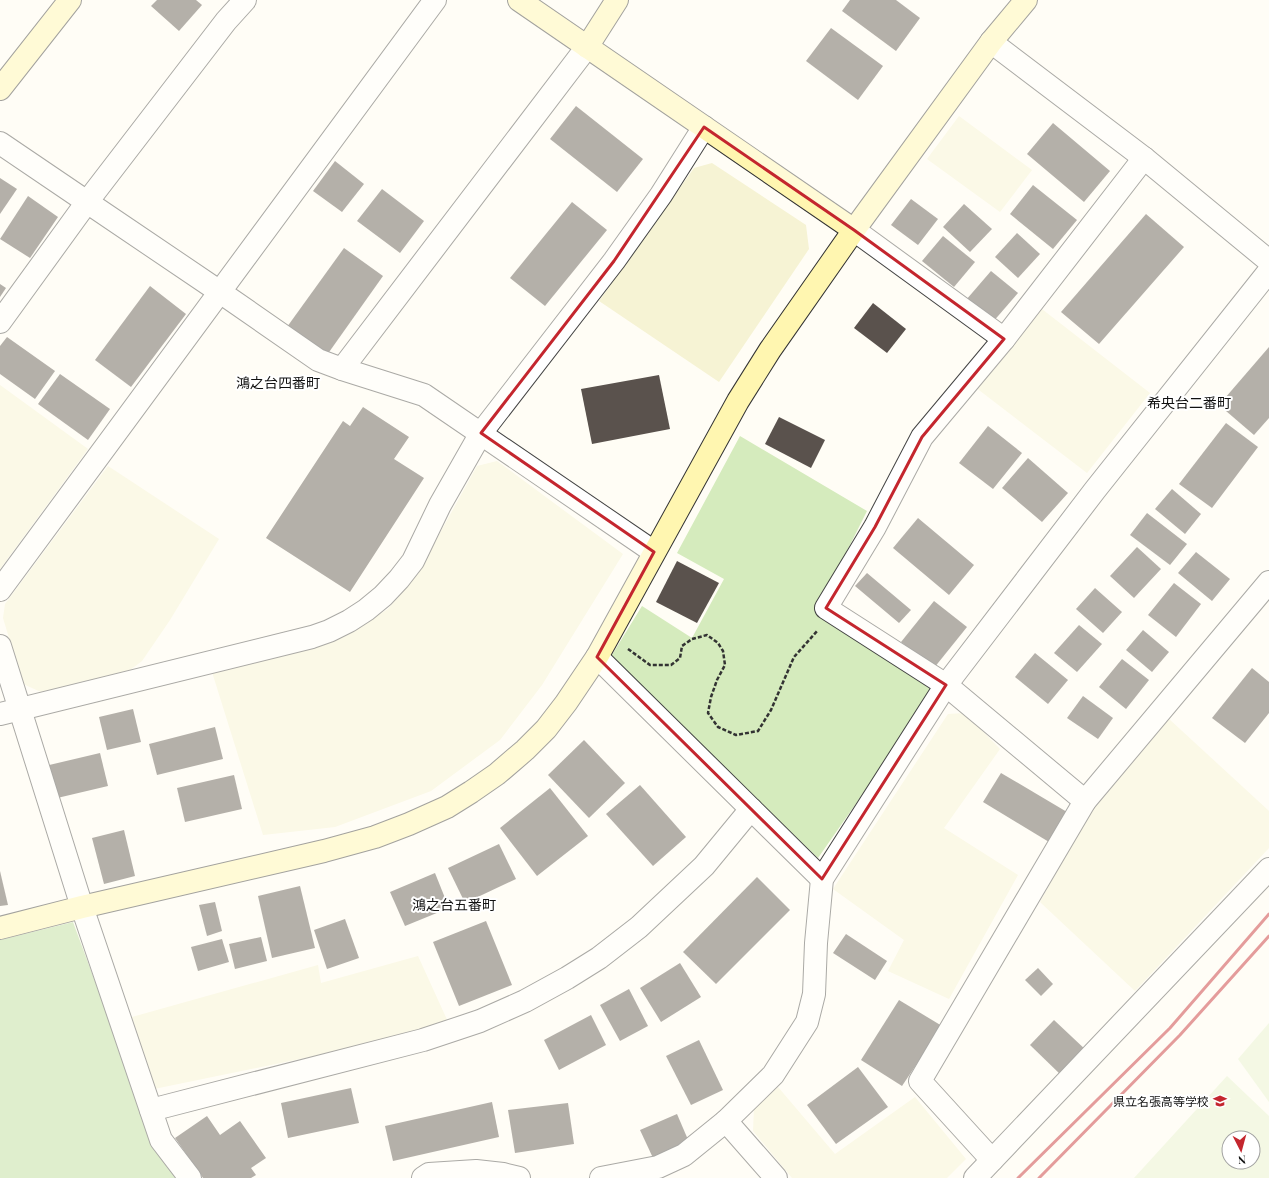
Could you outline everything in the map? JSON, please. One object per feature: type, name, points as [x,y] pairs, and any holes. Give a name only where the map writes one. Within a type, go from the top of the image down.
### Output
[{"type":"street","points":[[0,89],[70,0]]},
{"type":"street","points":[[0,322],[87,202],[226,21],[245,0]]},
{"type":"street","points":[[0,590],[435,0]]},
{"type":"street","points":[[519,0],[854,230],[1004,339]]},
{"type":"street","points":[[342,369],[587,47],[617,0]]},
{"type":"street","points":[[0,928],[82,907],[324,851],[375,837],[447,807],[497,774],[525,750],[546,729],[566,703],[597,657],[738,401],[770,350],[854,230],[991,42],[1026,0]]},
{"type":"street","points":[[991,42],[1144,158],[1269,261]]},
{"type":"street","points":[[10,712],[153,678],[312,637],[350,621],[383,596],[413,561],[440,506],[481,433],[618,255],[661,195],[704,127]]},
{"type":"street","points":[[0,143],[318,360],[424,395],[654,552]]},
{"type":"street","points":[[1085,801],[946,684],[826,608],[875,527],[922,437],[1004,339],[1144,158]]},
{"type":"street","points":[[601,1178],[658,1167],[684,1155],[726,1121],[772,1076],[807,1022],[814,994],[816,943],[822,879],[946,684],[1095,490],[1269,271]]},
{"type":"street","points":[[992,1160],[920,1081],[1085,801],[1269,582]]},
{"type":"street","points":[[0,646],[10,712],[82,907],[161,1140],[190,1178]]},
{"type":"street","points":[[597,657],[822,879]]},
{"type":"street","points":[[151,1110],[423,1040],[480,1022],[525,1001],[567,978],[599,958],[639,927],[704,866],[751,809]]},
{"type":"street","points":[[975,1178],[1269,869]]},
{"type":"street","points":[[726,1121],[776,1178]]},
{"type":"street","points":[[423,1178],[429,1174],[476,1171],[503,1174],[519,1178]]},
{"type":"path","points":[[626,648],[650,665],[671,665],[680,658],[682,646],[692,638],[706,635],[718,643],[722,651],[725,665],[710,697],[708,713],[718,727],[736,735],[758,731],[771,710],[794,657],[825,622],[826,608]]},
{"type":"highlighted area","points":[[704,127],[854,230],[1004,339],[922,437],[875,527],[826,608],[946,685],[822,879],[597,657],[654,552],[481,433],[614,261]]},
{"type":"shaded area","points":[[959,116],[1032,170],[1000,212],[927,159]]},
{"type":"shaded area","points":[[712,163],[806,225],[809,249],[719,382],[599,301],[694,168]]},
{"type":"shaded area","points":[[1038,306],[1150,393],[1087,473],[975,387]]},
{"type":"shaded area","points":[[0,385],[88,449],[0,569]]},
{"type":"shaded area","points":[[497,461],[623,554],[542,685],[500,740],[431,791],[335,827],[263,835],[212,672],[352,631],[388,609],[420,569],[477,466]]},
{"type":"shaded area","points":[[108,466],[219,539],[170,620],[142,661],[130,670],[41,692],[23,684],[3,618],[5,604]]},
{"type":"shaded area","points":[[965,713],[1000,749],[944,828],[1018,875],[949,999],[888,971],[904,940],[833,889],[948,714]]},
{"type":"shaded area","points":[[1169,719],[1269,811],[1269,848],[1135,991],[1040,902],[1090,810]]},
{"type":"shaded area","points":[[418,956],[449,1024],[382,1042],[154,1089],[132,1017],[318,965],[321,983]]},
{"type":"shaded area","points":[[778,1087],[835,1154],[915,1097],[966,1159],[947,1178],[792,1178],[753,1131],[754,1109]]},
{"type":"green space","points":[[740,436],[867,511],[819,607],[936,689],[818,858],[610,658],[642,606],[692,638],[724,579],[677,553]]},
{"type":"green space","points":[[73,922],[156,1146],[182,1178],[0,1178],[0,940]]},
{"type":"green space","points":[[1269,1023],[1269,1102],[1238,1059]]},
{"type":"green space","points":[[1227,1076],[1269,1116],[1269,1178],[1134,1178]]},
{"type":"building","points":[[157,0],[196,0],[202,5],[179,31],[151,6]]},
{"type":"building","points":[[850,0],[896,0],[920,18],[896,51],[842,11]]},
{"type":"building","points":[[831,28],[883,66],[858,100],[806,61]]},
{"type":"building","points":[[576,106],[643,159],[617,192],[550,139]]},
{"type":"building","points":[[1053,123],[1110,171],[1084,202],[1027,154]]},
{"type":"building","points":[[335,161],[364,184],[342,212],[313,191]]},
{"type":"building","points":[[0,178],[17,189],[0,214]]},
{"type":"building","points":[[1033,185],[1077,220],[1053,249],[1010,214]]},
{"type":"building","points":[[382,189],[424,221],[400,253],[357,221]]},
{"type":"building","points":[[28,196],[58,217],[30,258],[0,239]]},
{"type":"building","points":[[911,199],[938,219],[918,245],[891,225]]},
{"type":"building","points":[[572,202],[607,230],[545,306],[510,278]]},
{"type":"building","points":[[964,204],[992,229],[970,252],[943,227]]},
{"type":"building","points":[[1146,214],[1184,247],[1099,344],[1061,312]]},
{"type":"building","points":[[1017,233],[1040,254],[1018,278],[995,257]]},
{"type":"building","points":[[943,236],[975,262],[954,287],[922,261]]},
{"type":"building","points":[[344,248],[383,276],[327,355],[287,327]]},
{"type":"building","points":[[991,271],[1018,293],[992,323],[966,300]]},
{"type":"building","points":[[0,284],[6,288],[0,297]]},
{"type":"building","points":[[150,286],[186,314],[131,387],[95,360]]},
{"type":"building","points":[[873,303],[906,329],[887,353],[854,328]]},
{"type":"building","points":[[7,337],[55,371],[35,399],[0,374],[0,346]]},
{"type":"building","points":[[1269,347],[1269,418],[1254,435],[1219,405]]},
{"type":"building","points":[[60,374],[110,409],[88,440],[38,404]]},
{"type":"building","points":[[659,375],[670,429],[592,444],[581,389]]},
{"type":"building","points":[[363,407],[409,437],[394,459],[424,478],[350,592],[266,538],[343,421],[350,426]]},
{"type":"building","points":[[779,417],[825,440],[811,468],[765,444]]},
{"type":"building","points":[[1226,423],[1258,447],[1212,508],[1179,484]]},
{"type":"building","points":[[988,426],[1022,453],[993,489],[959,463]]},
{"type":"building","points":[[1028,458],[1068,493],[1042,522],[1002,488]]},
{"type":"building","points":[[1172,489],[1201,514],[1185,534],[1155,509]]},
{"type":"building","points":[[1147,513],[1187,544],[1170,565],[1130,535]]},
{"type":"building","points":[[918,518],[974,565],[949,595],[893,548]]},
{"type":"building","points":[[1137,547],[1161,569],[1134,598],[1110,576]]},
{"type":"building","points":[[1196,552],[1230,579],[1212,601],[1178,573]]},
{"type":"building","points":[[677,561],[719,583],[697,623],[656,602]]},
{"type":"building","points":[[867,573],[911,610],[899,623],[855,586]]},
{"type":"building","points":[[1174,583],[1201,604],[1176,637],[1148,615]]},
{"type":"building","points":[[1095,588],[1122,612],[1103,633],[1076,609]]},
{"type":"building","points":[[934,601],[967,627],[934,668],[901,642]]},
{"type":"building","points":[[1079,625],[1102,644],[1077,672],[1054,653]]},
{"type":"building","points":[[1143,630],[1169,652],[1152,672],[1126,650]]},
{"type":"building","points":[[1035,653],[1068,680],[1048,704],[1015,677]]},
{"type":"building","points":[[1122,659],[1149,680],[1126,709],[1099,687]]},
{"type":"building","points":[[1252,668],[1269,682],[1269,713],[1245,743],[1212,718]]},
{"type":"building","points":[[1083,696],[1113,718],[1098,739],[1067,718]]},
{"type":"building","points":[[133,709],[141,742],[107,750],[99,717]]},
{"type":"building","points":[[215,727],[223,759],[157,775],[149,744]]},
{"type":"building","points":[[584,740],[625,783],[589,818],[548,775]]},
{"type":"building","points":[[100,753],[108,786],[53,799],[45,766]]},
{"type":"building","points":[[1001,773],[1067,812],[1049,842],[983,802]]},
{"type":"building","points":[[234,775],[242,809],[185,822],[177,788]]},
{"type":"building","points":[[640,785],[686,837],[653,866],[606,814]]},
{"type":"building","points":[[550,788],[588,836],[537,876],[500,828]]},
{"type":"building","points":[[124,830],[135,876],[104,884],[92,838]]},
{"type":"building","points":[[499,844],[516,879],[465,903],[448,868]]},
{"type":"building","points":[[0,871],[8,905],[0,906]]},
{"type":"building","points":[[435,873],[449,908],[405,926],[390,892]]},
{"type":"building","points":[[757,877],[790,910],[716,984],[683,952]]},
{"type":"building","points":[[300,886],[315,948],[272,958],[258,896]]},
{"type":"building","points":[[215,902],[222,931],[207,936],[199,905]]},
{"type":"building","points":[[345,919],[359,958],[327,969],[314,930]]},
{"type":"building","points":[[486,921],[512,985],[459,1006],[433,942]]},
{"type":"building","points":[[846,934],[887,961],[875,980],[833,953]]},
{"type":"building","points":[[261,937],[267,961],[235,969],[229,944]]},
{"type":"building","points":[[222,939],[229,962],[198,971],[191,947]]},
{"type":"building","points":[[680,963],[701,997],[661,1022],[640,988]]},
{"type":"building","points":[[1038,968],[1053,984],[1041,996],[1025,980]]},
{"type":"building","points":[[629,989],[648,1026],[620,1041],[600,1005]]},
{"type":"building","points":[[899,1000],[942,1026],[902,1086],[861,1060]]},
{"type":"building","points":[[591,1015],[606,1045],[559,1070],[544,1040]]},
{"type":"building","points":[[1054,1020],[1088,1052],[1063,1077],[1030,1045]]},
{"type":"building","points":[[699,1040],[723,1090],[691,1105],[666,1056]]},
{"type":"building","points":[[858,1067],[888,1107],[836,1144],[807,1105]]},
{"type":"building","points":[[351,1088],[359,1123],[288,1138],[281,1103]]},
{"type":"building","points":[[492,1102],[499,1137],[393,1161],[385,1126]]},
{"type":"building","points":[[568,1103],[574,1144],[515,1153],[508,1110]]},
{"type":"building","points":[[677,1114],[689,1142],[653,1158],[640,1130]]},
{"type":"building","points":[[207,1116],[220,1135],[240,1121],[266,1158],[251,1168],[256,1175],[251,1178],[203,1178],[175,1138]]},
{"type":"railway","points":[[1018,1178],[1170,1028],[1269,914]]},
{"type":"railway","points":[[1039,1178],[1180,1035],[1269,936]]},
{"type":"place","name":"県立名張高等学校","points":[[1220,1101]]},
{"type":"district","name":"鴻之台四番町","points":[[278,382]]},
{"type":"district","name":"希央台二番町","points":[[1189,402]]},
{"type":"district","name":"鴻之台五番町","points":[[454,904]]}]
